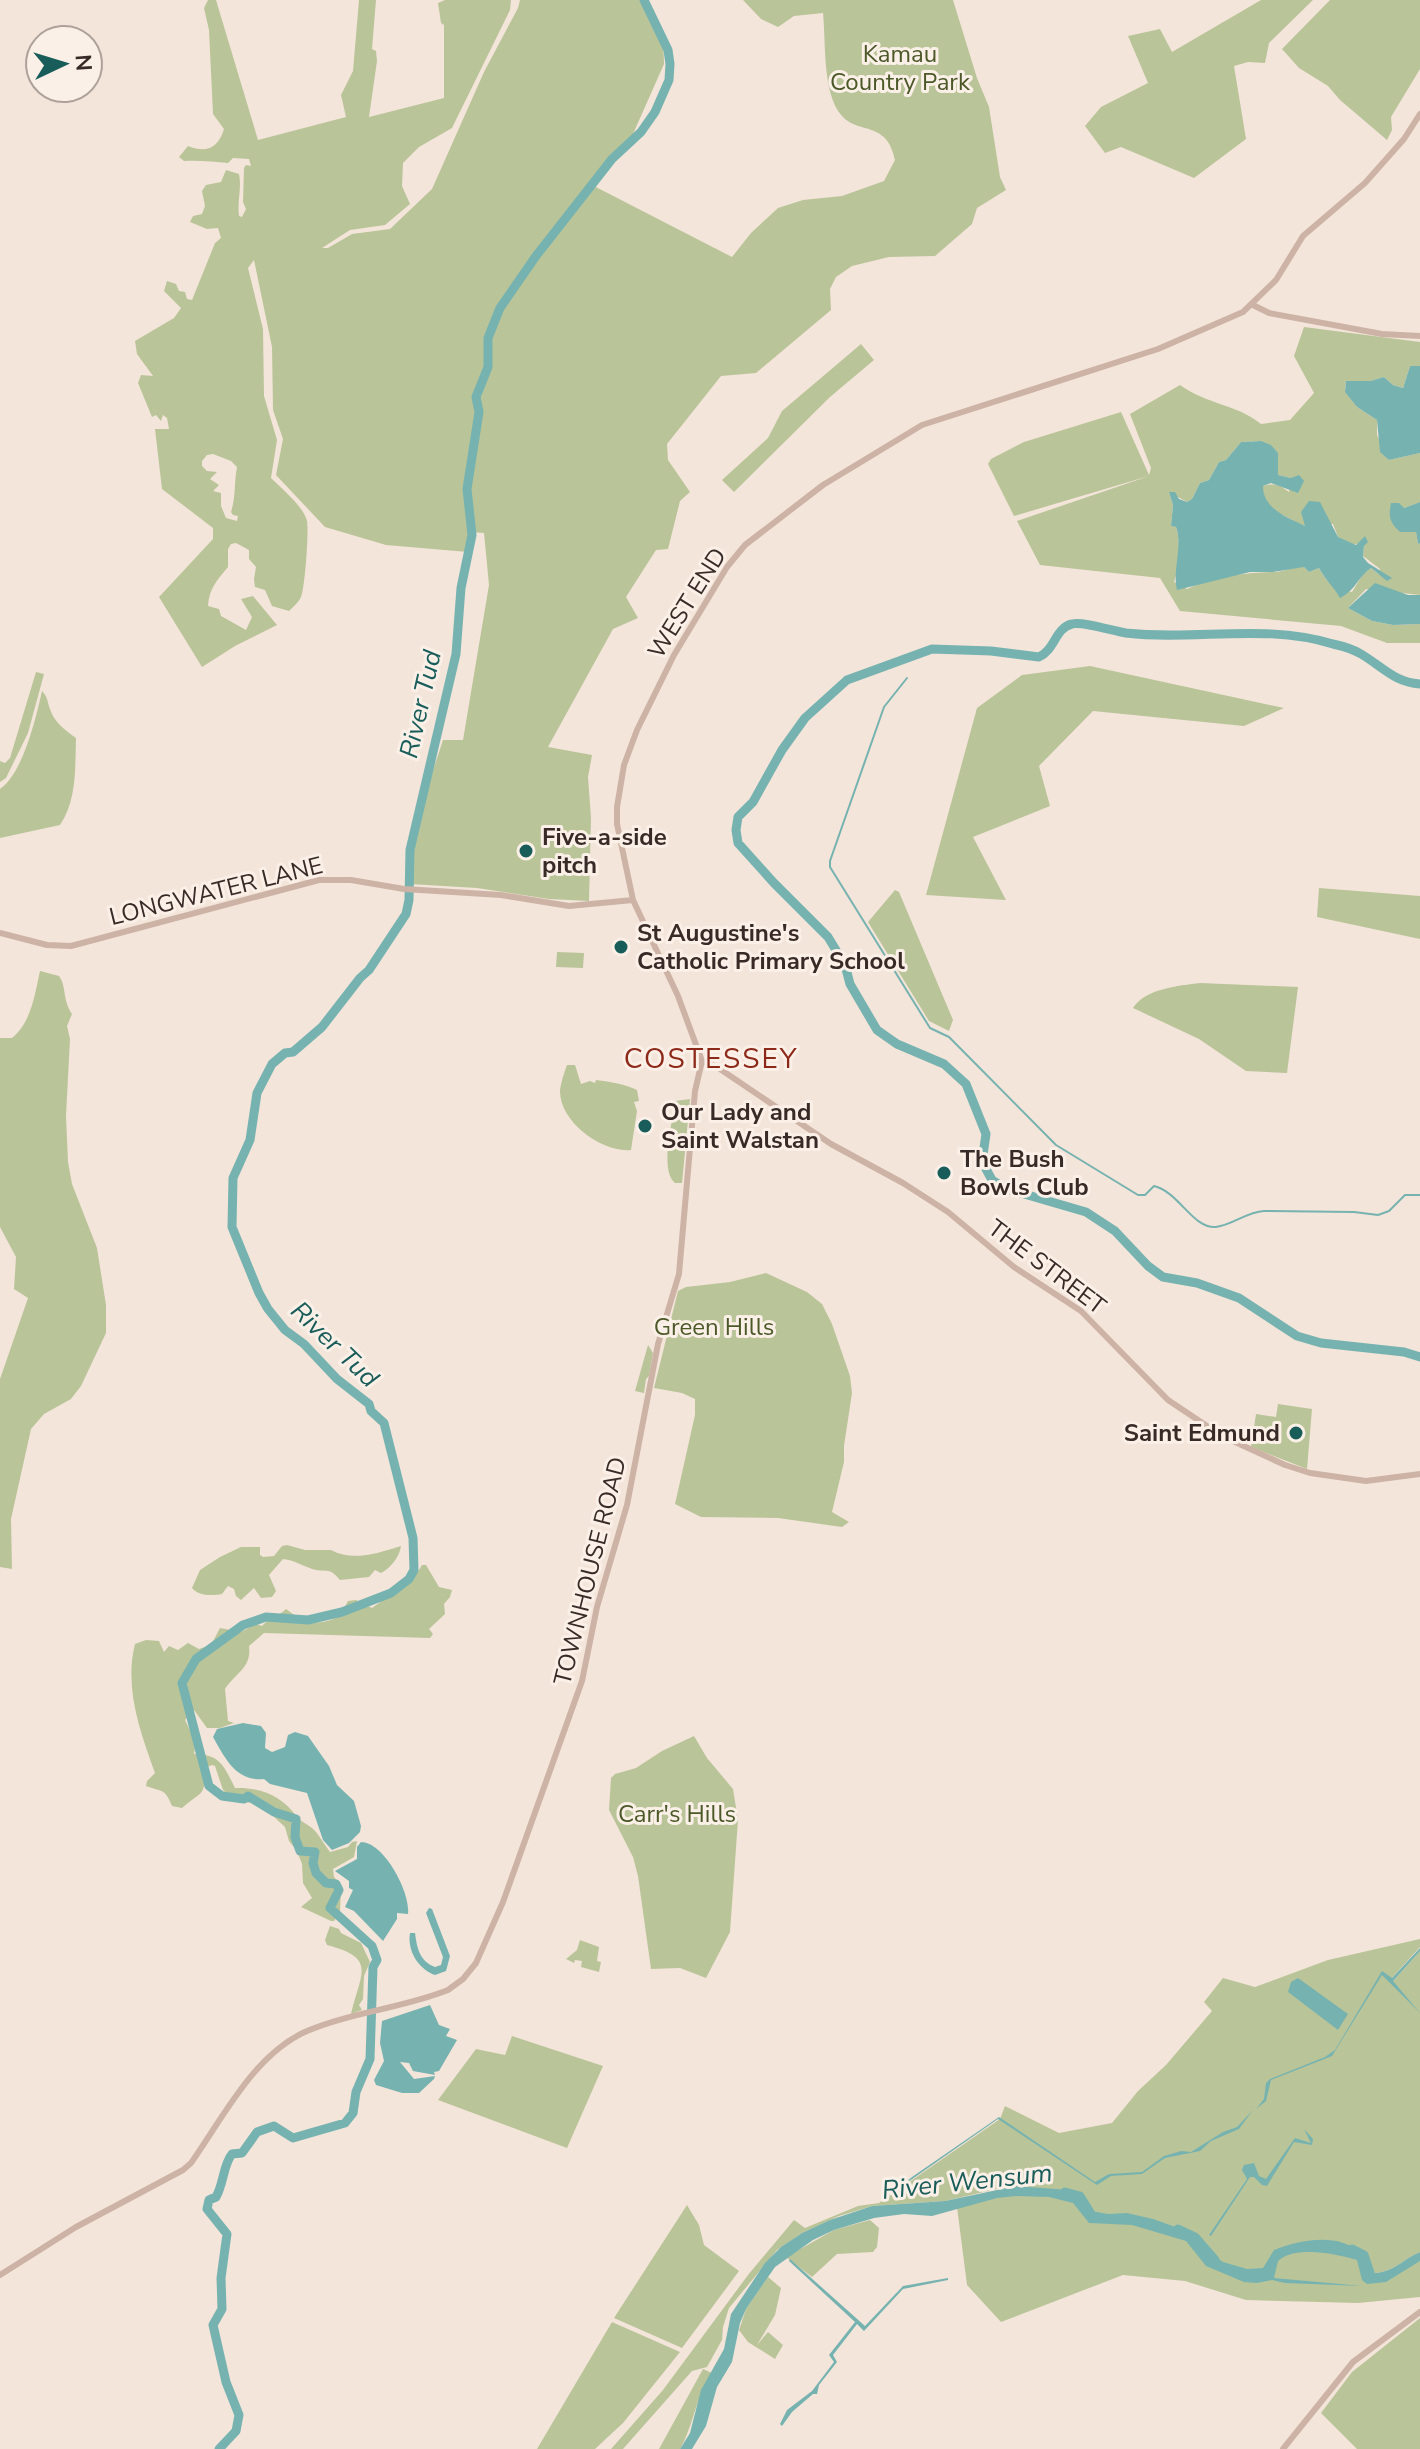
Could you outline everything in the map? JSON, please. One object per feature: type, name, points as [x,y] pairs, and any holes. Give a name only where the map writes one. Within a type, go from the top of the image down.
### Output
[{"type":"street","name":"WEST END","points":[[702,1061],[678,996],[633,900],[617,824],[617,807],[624,765],[637,730],[674,655],[710,593],[745,545],[823,485],[922,425],[1149,353],[1238,315],[1253,305],[1276,280],[1303,236],[1365,183],[1398,146],[1420,114]]},
{"type":"street","points":[[1253,305],[1269,313],[1382,334],[1420,336]]},
{"type":"street","name":"LONGWATER LANE","points":[[0,933],[47,945],[71,946],[319,880],[351,880],[404,889],[501,895],[569,906],[633,900]]},
{"type":"street","name":"THE STREET","points":[[702,1061],[717,1067],[843,1151],[903,1183],[948,1212],[1014,1267],[1081,1311],[1168,1400],[1222,1436],[1310,1473],[1366,1481],[1420,1474]]},
{"type":"street","name":"TOWNHOUSE ROAD","points":[[0,2275],[96,2215],[183,2170],[252,2076],[285,2044],[304,2032],[448,1990],[470,1971],[503,1902],[577,1699],[603,1583],[627,1505],[655,1356],[679,1274],[695,1091],[702,1061]]},
{"type":"street","points":[[1283,2449],[1353,2362],[1420,2312]]},
{"type":"green space","name":"Kamau Country Park","points":[[208,0],[216,0],[258,140],[346,117],[341,95],[353,71],[359,0],[376,0],[372,49],[376,51],[377,61],[369,117],[444,98],[444,25],[438,3],[445,0],[511,0],[510,10],[452,128],[419,147],[403,163],[402,186],[410,204],[385,225],[350,230],[322,248],[328,248],[352,234],[390,229],[432,189],[520,0],[647,0],[663,34],[664,64],[633,134],[590,184],[732,257],[751,233],[778,208],[803,200],[842,196],[884,181],[895,160],[886,139],[849,122],[836,106],[828,81],[823,13],[794,16],[778,27],[761,19],[743,0],[953,0],[989,107],[1000,177],[1006,190],[977,208],[972,224],[935,256],[889,257],[852,266],[836,277],[830,289],[831,310],[756,373],[721,376],[667,444],[668,460],[690,492],[680,501],[668,549],[656,550],[626,597],[638,618],[613,629],[548,747],[592,755],[588,777],[591,818],[589,901],[410,884],[416,829],[443,740],[463,740],[489,585],[484,533],[470,532],[468,552],[386,545],[325,527],[276,475],[283,439],[273,410],[272,347],[254,260],[248,268],[263,329],[264,396],[277,440],[271,478],[297,504],[307,521],[301,597],[289,611],[272,606],[265,590],[255,587],[256,567],[249,559],[249,550],[236,543],[231,544],[228,567],[212,590],[208,606],[219,609],[221,616],[246,630],[252,617],[241,599],[253,596],[277,625],[202,667],[159,597],[213,539],[213,528],[162,489],[155,429],[169,429],[167,418],[163,415],[161,421],[156,415],[152,417],[138,383],[141,375],[153,376],[137,354],[135,341],[174,318],[181,308],[164,291],[167,281],[176,284],[179,291],[185,292],[187,299],[192,300],[215,243],[221,238],[218,228],[207,229],[190,222],[193,216],[202,214],[205,206],[202,191],[206,185],[221,182],[226,170],[239,174],[239,216],[242,217],[246,209],[243,202],[244,168],[251,166],[249,159],[233,158],[228,163],[184,161],[179,157],[188,146],[206,149],[215,145],[224,129],[213,114],[209,30],[204,8]],"holes":[[[213,454],[231,461],[237,467],[231,512],[238,516],[237,521],[226,518],[221,506],[221,493],[213,491],[219,485],[210,479],[217,472],[207,471],[202,466],[207,455]]]},
{"type":"green space","points":[[1261,0],[1313,0],[1269,43],[1265,63],[1248,62],[1234,66],[1246,139],[1194,178],[1121,147],[1105,153],[1085,126],[1101,107],[1148,83],[1128,36],[1160,29],[1172,52]]},
{"type":"green space","points":[[1330,0],[1420,0],[1420,69],[1391,117],[1392,130],[1387,140],[1328,86],[1299,68],[1282,49]]},
{"type":"green space","points":[[1304,327],[1420,342],[1420,366],[1410,366],[1403,388],[1393,385],[1384,377],[1370,381],[1346,381],[1345,391],[1357,407],[1377,420],[1377,435],[1389,460],[1420,453],[1420,502],[1404,508],[1420,543],[1420,595],[1366,589],[1348,608],[1372,621],[1393,625],[1420,624],[1420,643],[1387,643],[1341,626],[1180,611],[1160,578],[1040,565],[1017,521],[1149,476],[1014,516],[988,464],[991,459],[1024,442],[1121,412],[1149,475],[1151,468],[1130,414],[1180,385],[1261,424],[1290,420],[1314,393],[1294,356]],"holes":[[[1261,441],[1278,453],[1278,475],[1291,478],[1289,492],[1276,485],[1262,486],[1263,498],[1270,508],[1307,527],[1333,524],[1338,537],[1352,545],[1360,543],[1365,537],[1363,556],[1380,569],[1378,574],[1371,568],[1363,574],[1352,592],[1332,584],[1319,568],[1309,572],[1304,567],[1229,576],[1187,589],[1174,582],[1178,539],[1176,527],[1171,526],[1173,505],[1169,492],[1187,502],[1192,499],[1200,483],[1209,480],[1219,462],[1226,460],[1241,442]]]},
{"type":"green space","points":[[861,344],[874,360],[830,397],[734,492],[722,480],[768,438],[782,411]]},
{"type":"green space","points":[[1090,666],[1284,708],[1244,726],[1093,711],[1039,766],[1050,806],[973,837],[1006,900],[926,895],[977,708],[1022,675]]},
{"type":"green space","points":[[36,672],[44,674],[28,733],[6,778],[0,782],[0,761],[5,763],[10,758]]},
{"type":"green space","points":[[42,691],[54,718],[76,738],[70,805],[60,825],[0,838],[0,789],[22,758]]},
{"type":"green space","points":[[1319,888],[1420,896],[1420,939],[1317,917]]},
{"type":"green space","points":[[895,890],[899,892],[953,1020],[949,1031],[929,1021],[868,922]]},
{"type":"green space","points":[[557,952],[584,953],[583,968],[556,967]]},
{"type":"green space","points":[[40,971],[59,976],[72,1014],[67,1026],[70,1039],[66,1116],[68,1162],[72,1184],[97,1248],[106,1305],[106,1333],[81,1386],[71,1399],[44,1414],[31,1429],[11,1519],[12,1569],[0,1567],[0,1379],[28,1298],[14,1289],[16,1257],[0,1227],[0,1038],[12,1038],[24,1024]]},
{"type":"green space","points":[[1200,983],[1298,987],[1287,1073],[1246,1071],[1199,1039],[1133,1008],[1154,992]]},
{"type":"green space","points":[[567,1065],[575,1065],[581,1084],[595,1083],[596,1080],[637,1090],[639,1101],[634,1102],[637,1111],[631,1150],[620,1150],[596,1141],[574,1124],[562,1102],[560,1090]]},
{"type":"green space","points":[[690,1099],[682,1183],[675,1183],[670,1177],[667,1157],[675,1101]]},
{"type":"green space","name":"Green Hills","points":[[766,1273],[807,1292],[822,1304],[850,1376],[852,1393],[844,1462],[832,1512],[849,1522],[842,1527],[778,1518],[701,1517],[675,1504],[695,1415],[695,1399],[682,1393],[654,1388],[678,1291]]},
{"type":"green space","points":[[648,1345],[653,1353],[644,1393],[635,1391]]},
{"type":"green space","points":[[1278,1404],[1312,1409],[1307,1469],[1251,1447],[1256,1414],[1276,1417]]},
{"type":"green space","points":[[282,1546],[357,1556],[401,1546],[397,1558],[388,1568],[381,1573],[375,1570],[369,1577],[340,1580],[331,1572],[283,1559],[269,1575],[276,1591],[272,1597],[261,1598],[254,1588],[241,1600],[228,1586],[222,1594],[214,1595],[201,1594],[192,1588],[200,1570],[241,1547],[260,1547],[263,1557],[274,1556]]},
{"type":"green space","points":[[422,1565],[426,1565],[439,1587],[452,1590],[444,1604],[445,1614],[429,1629],[433,1634],[430,1638],[264,1633],[249,1646],[248,1660],[225,1689],[228,1721],[234,1723],[207,1728],[194,1710],[185,1720],[196,1743],[194,1754],[210,1756],[220,1763],[235,1788],[254,1789],[278,1798],[314,1830],[330,1852],[357,1841],[354,1857],[333,1869],[334,1877],[341,1885],[340,1912],[331,1921],[301,1907],[312,1898],[303,1883],[302,1864],[285,1827],[264,1802],[238,1803],[223,1790],[215,1766],[207,1767],[201,1792],[182,1808],[172,1806],[162,1792],[146,1786],[155,1773],[135,1709],[131,1677],[135,1644],[146,1640],[159,1641],[164,1652],[169,1646],[178,1650],[188,1643],[199,1649],[211,1645],[220,1628],[241,1632],[256,1624],[262,1626],[286,1609],[305,1620],[325,1622],[340,1616],[348,1601],[356,1600],[372,1608],[406,1585]]},
{"type":"green space","name":"Carr's Hills","points":[[694,1736],[707,1758],[733,1789],[738,1820],[730,1932],[706,1978],[680,1968],[651,1969],[633,1857],[609,1810],[611,1778],[615,1774],[636,1768]]},
{"type":"green space","points":[[330,1926],[361,1943],[370,1962],[359,2005],[362,2010],[351,2014],[362,1969],[353,1955],[327,1945],[325,1940]]},
{"type":"green space","points":[[1420,1939],[1420,1947],[1389,1981],[1393,1981],[1420,1951],[1420,2252],[1388,2270],[1375,2273],[1369,2268],[1372,2277],[1420,2261],[1420,2297],[1358,2303],[1246,2300],[1185,2281],[1123,2275],[1001,2322],[967,2285],[957,2207],[1001,2188],[945,2201],[872,2206],[839,2216],[802,2233],[777,2250],[729,2308],[722,2340],[707,2367],[692,2371],[623,2449],[611,2449],[663,2390],[748,2275],[794,2220],[805,2228],[858,2206],[879,2203],[1000,2119],[1005,2106],[1059,2133],[1112,2123],[1212,2011],[1204,2002],[1223,1978],[1255,1987],[1328,1960]]},
{"type":"green space","points":[[580,1940],[599,1947],[599,1972],[581,1967],[582,1961],[575,1960],[574,1963],[566,1959],[577,1950]]},
{"type":"green space","points":[[512,2036],[603,2066],[567,2148],[438,2100],[476,2049],[505,2055]]},
{"type":"green space","points":[[687,2205],[699,2225],[704,2245],[739,2271],[682,2348],[614,2318]]},
{"type":"green space","points":[[870,2220],[879,2228],[877,2247],[873,2252],[837,2254],[812,2277],[786,2257],[834,2230]]},
{"type":"green space","points":[[768,2277],[781,2288],[775,2315],[757,2345],[768,2332],[783,2345],[775,2359],[748,2342],[739,2330],[746,2309]]},
{"type":"green space","points":[[1420,2318],[1420,2449],[1357,2449],[1321,2413],[1352,2372]]},
{"type":"green space","points":[[612,2322],[680,2352],[623,2423],[595,2449],[537,2449]]},
{"type":"green space","points":[[703,2369],[712,2373],[680,2449],[659,2449]]},
{"type":"water","points":[[1410,366],[1420,366],[1420,453],[1389,460],[1380,452],[1377,420],[1357,407],[1345,392],[1346,381],[1370,381],[1384,377],[1393,385],[1403,388]]},
{"type":"water","points":[[1261,441],[1271,445],[1278,453],[1278,475],[1291,478],[1299,475],[1304,481],[1298,493],[1271,483],[1263,486],[1267,501],[1305,526],[1301,512],[1309,501],[1320,502],[1338,537],[1356,545],[1365,536],[1368,542],[1364,546],[1363,557],[1392,578],[1387,581],[1371,568],[1340,598],[1319,568],[1309,572],[1304,567],[1250,572],[1177,590],[1178,534],[1176,527],[1171,526],[1173,505],[1169,492],[1175,492],[1179,499],[1187,502],[1192,499],[1200,483],[1209,480],[1219,462],[1226,460],[1241,442]]},
{"type":"water","points":[[1420,502],[1418,544],[1416,532],[1400,532],[1392,523],[1390,512],[1391,503],[1399,503],[1404,508]]},
{"type":"water","points":[[1375,583],[1408,595],[1420,595],[1420,624],[1393,625],[1372,621],[1348,608]]},
{"type":"water","points":[[243,1723],[261,1726],[266,1733],[265,1748],[272,1752],[285,1747],[288,1735],[295,1732],[308,1736],[329,1766],[337,1785],[354,1801],[361,1826],[360,1832],[349,1843],[332,1850],[323,1840],[307,1793],[270,1784],[264,1779],[246,1777],[232,1767],[213,1737],[217,1729]]},
{"type":"water","points":[[361,1842],[370,1844],[387,1859],[401,1882],[408,1905],[408,1914],[397,1913],[397,1919],[383,1941],[354,1911],[345,1907],[353,1890],[349,1888],[349,1881],[335,1871],[357,1859],[357,1847]]},
{"type":"water","points":[[429,1908],[450,1956],[446,1971],[435,1975],[419,1964],[412,1952],[410,1939],[410,1933],[415,1933],[422,1957],[435,1967],[441,1965],[443,1957],[426,1913]]},
{"type":"water","points":[[1420,1948],[1393,1981],[1420,2013],[1382,1975],[1332,2056],[1271,2080],[1266,2101],[1256,2109],[1264,2099],[1266,2083],[1270,2079],[1335,2050],[1382,1971],[1392,1978]]},
{"type":"water","points":[[1298,1978],[1348,2014],[1338,2030],[1288,1992],[1291,1982]]},
{"type":"water","points":[[430,2005],[439,2025],[450,2029],[446,2036],[457,2040],[439,2071],[434,2072],[435,2075],[413,2071],[409,2063],[400,2062],[414,2079],[435,2076],[434,2079],[419,2093],[402,2093],[376,2085],[374,2080],[384,2061],[380,2043],[382,2021]]},
{"type":"water","points":[[1253,2110],[1239,2129],[1211,2141],[1200,2151],[1165,2158],[1142,2174],[1111,2176],[1097,2185],[998,2119],[908,2182],[907,2195],[905,2183],[912,2177],[999,2117],[1095,2182],[1109,2174],[1142,2172],[1164,2156],[1181,2151],[1191,2152],[1223,2132],[1237,2127]]},
{"type":"water","points":[[1304,2129],[1313,2139],[1312,2145],[1294,2142],[1267,2186],[1250,2177],[1209,2235],[1247,2179],[1242,2170],[1244,2165],[1254,2163],[1259,2176],[1266,2179],[1295,2138],[1311,2143]]},
{"type":"water","points":[[1016,2186],[1068,2190],[1076,2194],[1091,2211],[1127,2213],[1184,2230],[1202,2248],[1223,2262],[1247,2269],[1263,2268],[1274,2250],[1318,2240],[1351,2246],[1375,2273],[1393,2268],[1420,2252],[1420,2261],[1386,2282],[1367,2284],[1362,2280],[1357,2260],[1328,2253],[1295,2253],[1278,2261],[1274,2278],[1362,2286],[1272,2280],[1244,2282],[1206,2266],[1186,2241],[1132,2225],[1089,2223],[1073,2203],[1049,2197],[997,2198],[932,2216],[904,2214],[874,2218],[813,2240],[775,2267],[746,2309],[732,2362],[717,2387],[706,2426],[692,2449],[680,2449],[690,2433],[701,2390],[724,2349],[731,2314],[765,2263],[781,2247],[830,2220],[872,2206],[945,2201]]},
{"type":"water","points":[[790,2259],[865,2326],[903,2286],[948,2280],[903,2289],[864,2331],[857,2324],[833,2355],[837,2362],[819,2385],[817,2394],[792,2412],[782,2426],[780,2424],[787,2410],[812,2391],[834,2362],[829,2355],[855,2322]]},
{"type":"waterway","name":"River Tud","points":[[219,2449],[236,2431],[239,2415],[226,2382],[213,2325],[222,2309],[221,2278],[227,2234],[207,2209],[209,2200],[216,2197],[232,2154],[242,2153],[257,2132],[274,2126],[293,2138],[345,2123],[353,2113],[356,2092],[370,2059],[373,1967],[377,1960],[372,1946],[330,1908],[339,1890],[336,1884],[326,1883],[316,1873],[313,1863],[315,1852],[300,1851],[295,1837],[296,1819],[274,1812],[248,1796],[244,1799],[222,1796],[209,1786],[182,1683],[196,1659],[243,1625],[266,1617],[308,1620],[342,1612],[391,1593],[409,1579],[414,1570],[413,1538],[384,1423],[371,1411],[369,1404],[285,1330],[268,1309],[232,1227],[233,1178],[250,1140],[257,1093],[272,1064],[285,1053],[293,1052],[322,1027],[369,970],[406,914],[410,850],[456,654],[461,588],[472,535],[467,489],[479,412],[476,397],[488,367],[488,338],[500,308],[536,256],[612,159],[641,132],[655,112],[669,80],[670,64],[668,50],[644,0]]},
{"type":"waterway","name":"River Wensum","points":[[1420,684],[1396,677],[1351,649],[1307,638],[1256,633],[1152,635],[1077,623],[1066,626],[1039,657],[991,651],[932,649],[847,680],[805,718],[782,750],[753,802],[738,817],[736,830],[738,843],[828,937],[845,965],[850,984],[877,1030],[897,1044],[944,1064],[966,1084],[986,1134],[983,1155],[992,1180],[1007,1189],[1086,1212],[1115,1231],[1148,1266],[1163,1277],[1197,1283],[1239,1298],[1297,1336],[1321,1343],[1404,1352],[1420,1357]]},
{"type":"waterway","points":[[907,678],[884,707],[830,867],[930,1028],[949,1037],[1056,1145],[1138,1195],[1145,1195],[1154,1186],[1163,1190],[1208,1226],[1222,1226],[1264,1211],[1378,1215],[1389,1211],[1405,1195],[1420,1195]]},
{"type":"waterway","name":"River Wensum","points":[[1065,2192],[1080,2196],[1091,2214]]},
{"type":"waterway","name":"River Wensum","points":[[1178,2229],[1195,2237],[1215,2260]]},
{"type":"waterway","name":"River Wensum","points":[[1352,2249],[1364,2255],[1370,2273]]},
{"type":"place","name":"Five-a-side pitch","points":[[526,851]]},
{"type":"place","name":"St Augustine's Catholic Primary School","points":[[621,947]]},
{"type":"place","name":"Our Lady and Saint Walstan","points":[[645,1126]]},
{"type":"place","name":"The Bush Bowls Club","points":[[944,1173]]},
{"type":"place","name":"Saint Edmund","points":[[1296,1433]]},
{"type":"district","name":"COSTESSEY","points":[[711,1058]]}]
